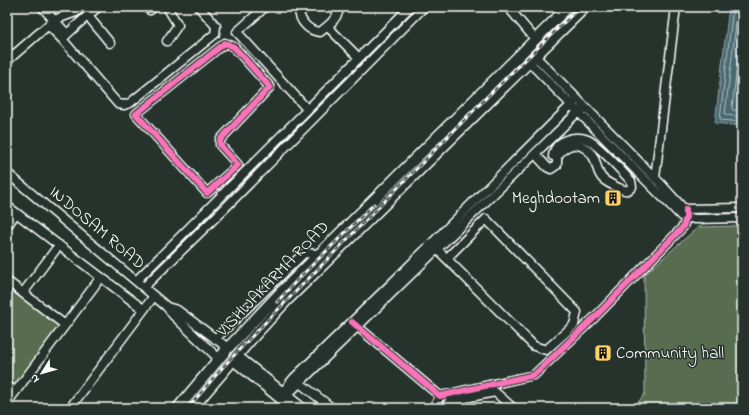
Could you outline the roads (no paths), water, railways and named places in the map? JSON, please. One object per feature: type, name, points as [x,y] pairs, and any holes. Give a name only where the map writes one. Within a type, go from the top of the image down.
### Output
[{"type":"main road","name":"VISHWAKARMA ROAD","points":[[192,408],[286,300],[405,183],[416,165],[568,7]]},
{"type":"main road","name":"VISHWAKARMA ROAD","points":[[178,408],[228,348],[319,254],[396,178],[416,165],[532,59],[584,7]]},
{"type":"main road","points":[[396,178],[402,178],[405,183]]},
{"type":"street","points":[[42,7],[51,22],[65,37],[118,104],[124,105],[130,103],[215,34],[216,26],[199,7]]},
{"type":"street","points":[[7,61],[51,22],[76,12],[82,7]]},
{"type":"street","points":[[65,37],[98,7]]},
{"type":"street","points":[[147,7],[150,10],[154,7]]},
{"type":"street","points":[[167,7],[178,25],[167,41]]},
{"type":"street","points":[[265,7],[237,32],[307,109]]},
{"type":"street","points":[[302,7],[299,9],[299,16],[308,28],[315,32],[320,32],[328,27],[337,15],[339,10],[336,7]]},
{"type":"street","points":[[144,287],[229,205],[424,7]]},
{"type":"street","points":[[508,7],[537,38]]},
{"type":"street","points":[[514,7],[537,38]]},
{"type":"street","points":[[655,178],[676,7]]},
{"type":"street","points":[[136,281],[359,58],[405,9]]},
{"type":"street","points":[[88,16],[110,43]]},
{"type":"street","points":[[328,27],[359,58]]},
{"type":"street","points":[[238,166],[207,193],[136,114],[225,43],[234,47],[270,87],[220,140],[220,145],[245,172]]},
{"type":"street","points":[[532,59],[681,216],[695,219],[742,218]]},
{"type":"street","points":[[285,393],[294,378],[437,249],[574,102]]},
{"type":"street","points":[[581,109],[655,178],[682,207],[686,209],[742,208]]},
{"type":"street","points":[[285,393],[300,383],[355,324],[482,200],[535,154],[581,109]]},
{"type":"street","points":[[544,164],[546,157],[553,157],[558,155],[565,148],[576,144],[588,150],[593,157],[598,172],[607,182],[625,190],[632,187],[631,181],[591,142],[586,139],[569,139],[560,143],[555,149],[553,157]]},
{"type":"street","points":[[535,154],[547,167],[554,168],[558,163],[542,147]]},
{"type":"street","points":[[596,164],[601,162],[606,156]]},
{"type":"street","name":"INDOSAM ROAD","points":[[7,173],[167,307],[173,315],[219,359]]},
{"type":"street","points":[[7,206],[143,309]]},
{"type":"street","points":[[440,396],[534,375],[595,317],[683,227],[686,218],[686,209]]},
{"type":"street","points":[[7,226],[16,213]]},
{"type":"street","points":[[437,249],[446,258],[534,346],[546,350],[574,325],[577,312],[486,219],[446,258]]},
{"type":"street","points":[[23,293],[59,245]]},
{"type":"street","points":[[215,339],[304,253],[319,254]]},
{"type":"street","points":[[7,403],[101,277]]},
{"type":"street","points":[[7,281],[65,325]]},
{"type":"street","points":[[70,408],[154,296]]},
{"type":"street","name":"INDOSAM ROAD","points":[[167,307],[177,310],[228,348]]},
{"type":"street","points":[[355,324],[440,396]]},
{"type":"street","points":[[235,357],[303,408]]},
{"type":"street","points":[[235,357],[291,408]]},
{"type":"street","points":[[294,378],[332,408]]},
{"type":"street","points":[[7,385],[15,392]]},
{"type":"street","points":[[444,408],[450,401],[495,392],[513,408]]},
{"type":"street","points":[[434,408],[440,396]]},
{"type":"water","points":[[729,7],[742,7],[742,126],[715,123]]},
{"type":"railway","points":[[188,408],[222,368],[257,331],[487,97],[580,7]]},
{"type":"railway","points":[[277,302],[299,278],[374,204]]},
{"type":"place","name":"Meghdootam","points":[[613,198]]},
{"type":"place","name":"Community hall","points":[[603,353]]}]
